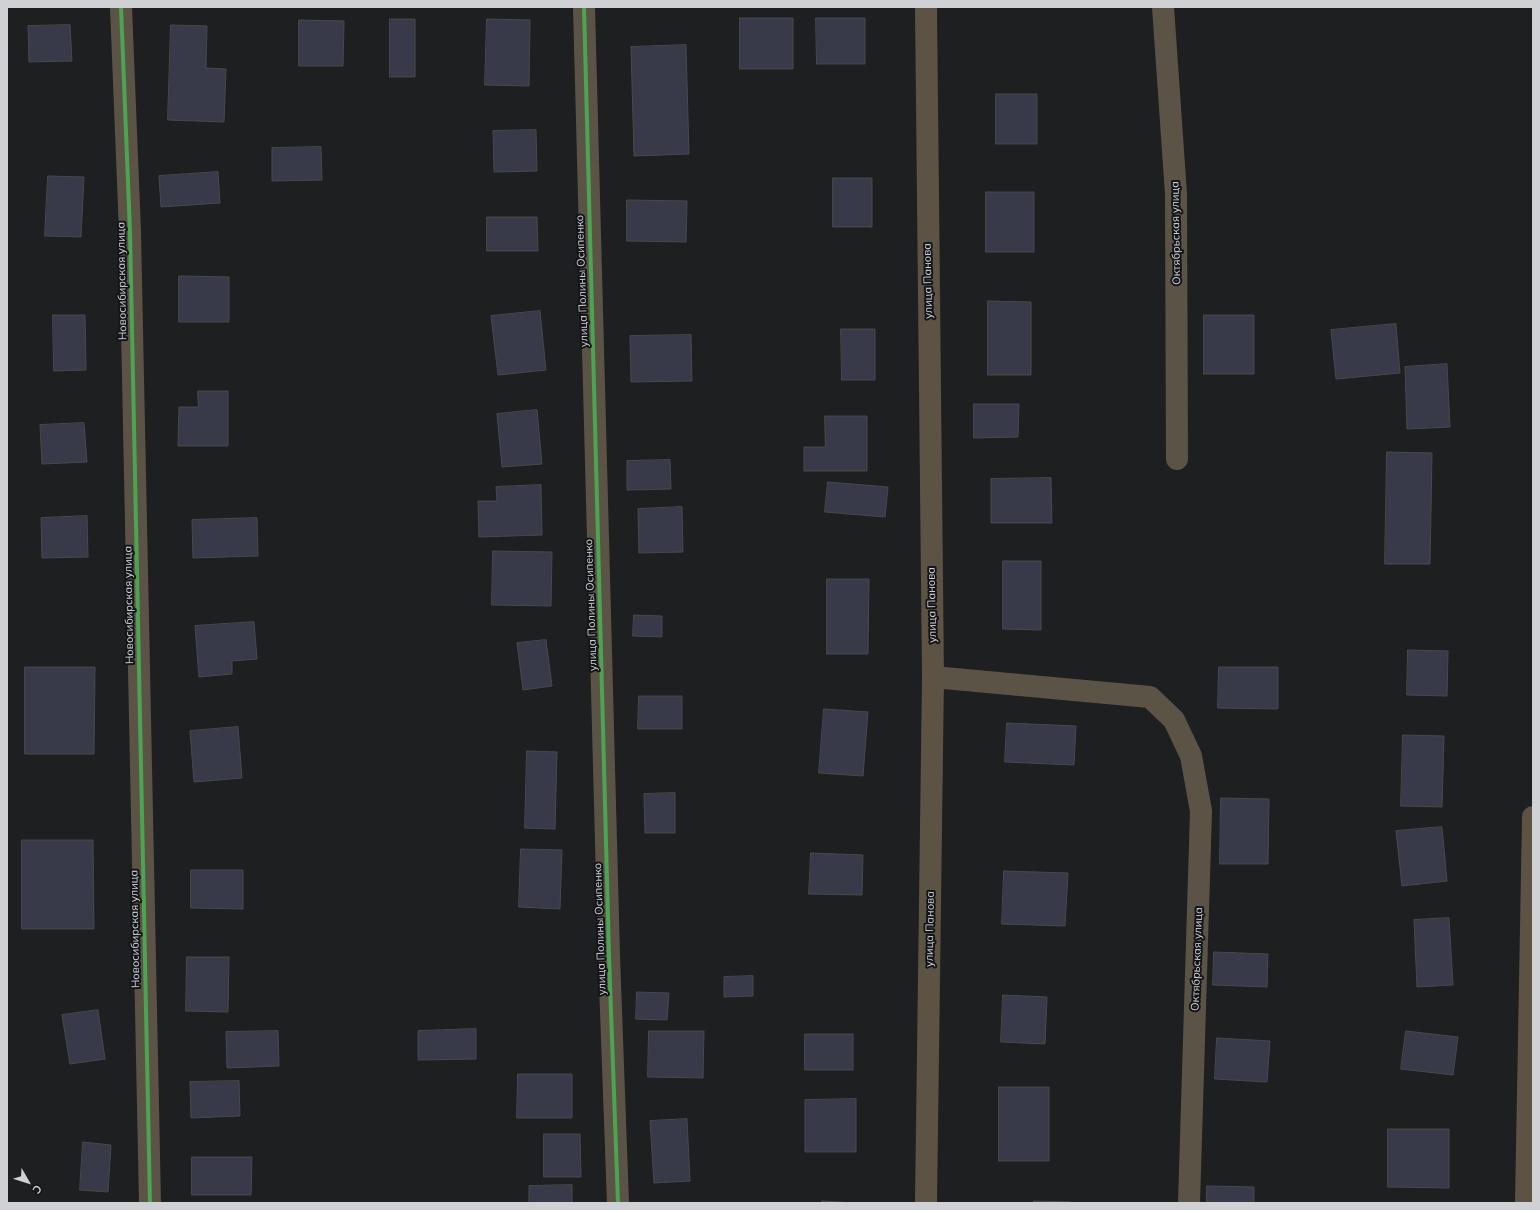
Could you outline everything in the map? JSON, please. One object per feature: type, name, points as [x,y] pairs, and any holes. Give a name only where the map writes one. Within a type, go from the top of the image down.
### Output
[{"type":"main road","name":"улица Панова","points":[[926,7],[933,677],[926,1203]]},
{"type":"main road","points":[[1526,1203],[1533,817]]},
{"type":"street","name":"Новосибирская улица","points":[[121,7],[130,248],[150,1203]]},
{"type":"street","name":"улица Полины Осипенко","points":[[584,7],[609,940],[618,1203]]},
{"type":"street","name":"Октябрьская улица","points":[[1164,7],[1176,194],[1177,459]]},
{"type":"street","name":"Октябрьская улица","points":[[933,677],[1150,697],[1174,720],[1191,756],[1201,811],[1189,1203]]},
{"type":"building","points":[[740,18],[793,18],[793,69],[740,69]]},
{"type":"building","points":[[816,18],[865,18],[865,64],[817,64]]},
{"type":"building","points":[[390,19],[415,19],[415,77],[390,77]]},
{"type":"building","points":[[487,19],[530,20],[529,86],[485,85]]},
{"type":"building","points":[[299,20],[344,21],[343,66],[299,66]]},
{"type":"building","points":[[70,25],[72,61],[29,62],[28,26]]},
{"type":"building","points":[[171,25],[207,26],[206,68],[226,69],[224,122],[168,120]]},
{"type":"building","points":[[686,45],[689,154],[634,156],[631,47]]},
{"type":"building","points":[[996,94],[1037,94],[1037,144],[996,144]]},
{"type":"building","points":[[536,130],[537,171],[494,172],[493,131]]},
{"type":"building","points":[[321,147],[322,180],[272,181],[272,148]]},
{"type":"building","points":[[218,172],[220,203],[161,207],[159,176]]},
{"type":"building","points":[[48,176],[84,177],[81,237],[45,236]]},
{"type":"building","points":[[833,178],[872,178],[872,227],[833,227]]},
{"type":"building","points":[[986,192],[1034,192],[1034,252],[986,252]]},
{"type":"building","points":[[627,200],[687,201],[686,242],[627,241]]},
{"type":"building","points":[[487,217],[537,217],[538,251],[487,251]]},
{"type":"building","points":[[179,276],[229,277],[229,322],[179,322]]},
{"type":"building","points":[[988,301],[1031,302],[1031,375],[988,375]]},
{"type":"building","points":[[540,311],[546,370],[498,375],[491,316]]},
{"type":"building","points":[[53,315],[85,315],[86,370],[54,371]]},
{"type":"building","points":[[1204,315],[1254,315],[1254,374],[1204,374]]},
{"type":"building","points":[[1396,324],[1400,373],[1336,379],[1331,330]]},
{"type":"building","points":[[841,329],[875,329],[875,380],[842,380]]},
{"type":"building","points":[[691,335],[692,381],[631,382],[630,336]]},
{"type":"building","points":[[1447,364],[1450,427],[1407,429],[1405,367]]},
{"type":"building","points":[[198,391],[228,391],[228,446],[178,446],[179,407],[198,407]]},
{"type":"building","points":[[974,404],[1019,404],[1018,437],[974,438]]},
{"type":"building","points":[[537,410],[542,464],[502,467],[497,414]]},
{"type":"building","points":[[825,416],[867,416],[867,471],[804,471],[804,447],[825,447]]},
{"type":"building","points":[[84,423],[87,462],[42,464],[40,425]]},
{"type":"building","points":[[1387,452],[1432,453],[1430,564],[1385,564]]},
{"type":"building","points":[[670,460],[671,489],[627,490],[627,461]]},
{"type":"building","points":[[1051,478],[1052,523],[991,523],[991,479]]},
{"type":"building","points":[[828,482],[888,487],[885,517],[825,512]]},
{"type":"building","points":[[541,485],[542,535],[479,537],[478,501],[497,501],[496,487]]},
{"type":"building","points":[[682,507],[683,552],[639,553],[638,509]]},
{"type":"building","points":[[87,516],[88,557],[42,558],[41,518]]},
{"type":"building","points":[[257,518],[258,556],[193,558],[192,520]]},
{"type":"building","points":[[493,551],[552,552],[551,606],[492,605]]},
{"type":"building","points":[[1003,561],[1041,561],[1041,630],[1003,629]]},
{"type":"building","points":[[827,579],[869,579],[868,654],[827,654]]},
{"type":"building","points":[[634,615],[662,616],[662,637],[633,636]]},
{"type":"building","points":[[254,622],[257,659],[232,661],[232,674],[199,677],[195,626]]},
{"type":"building","points":[[546,640],[552,686],[523,690],[517,643]]},
{"type":"building","points":[[1408,650],[1448,651],[1447,696],[1407,695]]},
{"type":"building","points":[[25,667],[95,667],[94,754],[25,754]]},
{"type":"building","points":[[1219,667],[1278,667],[1278,709],[1218,708]]},
{"type":"building","points":[[639,696],[682,696],[682,729],[638,729]]},
{"type":"building","points":[[824,709],[868,712],[863,776],[819,773]]},
{"type":"building","points":[[1007,723],[1076,726],[1074,765],[1005,762]]},
{"type":"building","points":[[238,727],[242,778],[194,782],[190,731]]},
{"type":"building","points":[[1403,735],[1444,736],[1442,807],[1401,806]]},
{"type":"building","points":[[527,751],[557,752],[555,829],[525,828]]},
{"type":"building","points":[[675,793],[675,833],[645,833],[644,794]]},
{"type":"building","points":[[1221,798],[1269,799],[1268,864],[1220,864]]},
{"type":"building","points":[[1442,827],[1447,881],[1402,886],[1396,831]]},
{"type":"building","points":[[22,840],[93,840],[94,929],[22,929]]},
{"type":"building","points":[[521,849],[562,850],[560,909],[519,907]]},
{"type":"building","points":[[811,853],[863,855],[862,895],[809,894]]},
{"type":"building","points":[[191,870],[243,870],[243,909],[191,908]]},
{"type":"building","points":[[1004,871],[1068,873],[1065,926],[1002,924]]},
{"type":"building","points":[[1449,918],[1453,985],[1417,987],[1414,920]]},
{"type":"building","points":[[1214,952],[1268,954],[1267,987],[1213,985]]},
{"type":"building","points":[[187,957],[229,957],[228,1012],[186,1011]]},
{"type":"building","points":[[753,976],[753,996],[724,997],[724,977]]},
{"type":"building","points":[[637,992],[669,993],[667,1020],[636,1019]]},
{"type":"building","points":[[1003,995],[1047,997],[1045,1044],[1001,1042]]},
{"type":"building","points":[[98,1010],[105,1059],[70,1064],[62,1015]]},
{"type":"building","points":[[476,1029],[476,1059],[418,1060],[418,1031]]},
{"type":"building","points":[[278,1031],[279,1066],[227,1068],[226,1032]]},
{"type":"building","points":[[649,1031],[704,1031],[703,1078],[648,1077]]},
{"type":"building","points":[[1406,1031],[1458,1037],[1453,1075],[1401,1069]]},
{"type":"building","points":[[805,1034],[853,1034],[853,1070],[805,1070]]},
{"type":"building","points":[[1217,1038],[1270,1041],[1267,1082],[1215,1079]]},
{"type":"building","points":[[518,1074],[572,1074],[572,1118],[517,1118]]},
{"type":"building","points":[[239,1081],[240,1116],[191,1118],[190,1082]]},
{"type":"building","points":[[999,1087],[1049,1087],[1049,1161],[999,1161]]},
{"type":"building","points":[[856,1099],[856,1152],[805,1152],[805,1100]]},
{"type":"building","points":[[687,1119],[690,1181],[654,1183],[650,1121]]},
{"type":"building","points":[[1388,1129],[1449,1129],[1449,1188],[1388,1187]]},
{"type":"building","points":[[544,1134],[580,1134],[581,1177],[544,1177]]},
{"type":"building","points":[[83,1142],[111,1145],[108,1192],[80,1190]]},
{"type":"building","points":[[192,1157],[252,1157],[251,1195],[192,1195]]},
{"type":"building","points":[[572,1185],[572,1203],[529,1203],[529,1186]]},
{"type":"building","points":[[1207,1186],[1254,1187],[1254,1203],[1207,1203]]},
{"type":"building","points":[[822,1201],[856,1203],[822,1203]]},
{"type":"building","points":[[1034,1201],[1071,1202],[1071,1203],[1034,1203]]},
{"type":"cycle path","points":[[121,7],[130,232],[150,1203]]},
{"type":"cycle path","points":[[584,7],[609,956],[618,1203]]}]
